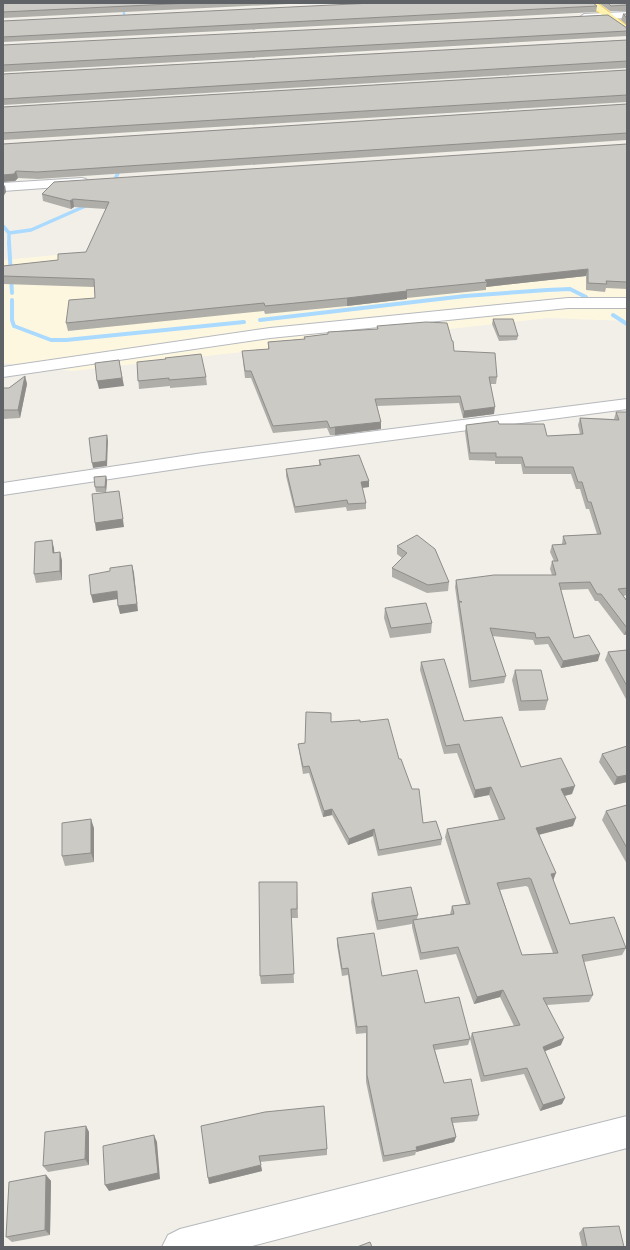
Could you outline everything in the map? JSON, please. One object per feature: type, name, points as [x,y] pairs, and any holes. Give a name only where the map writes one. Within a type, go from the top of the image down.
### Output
[{"type":"main road","points":[[591,3],[627,30]]},
{"type":"street","points":[[577,18],[627,15]]},
{"type":"street","points":[[3,187],[98,181]]},
{"type":"street","points":[[3,372],[270,333],[368,322],[568,303],[627,303]]},
{"type":"street","points":[[3,489],[203,459],[627,404]]},
{"type":"street","points":[[180,1247],[627,1132]]},
{"type":"shaded area","points":[[627,212],[627,321],[548,318],[72,371],[3,363],[3,260],[151,246]]},
{"type":"building","points":[[3,3],[191,3],[3,12]]},
{"type":"building","points":[[373,3],[593,3],[597,6],[3,37],[3,21]]},
{"type":"building","points":[[608,3],[627,3],[627,5],[611,6]]},
{"type":"building","points":[[608,15],[627,28],[627,31],[3,65],[3,45]]},
{"type":"building","points":[[627,40],[627,61],[3,99],[3,74]]},
{"type":"building","points":[[627,70],[627,95],[3,133],[3,107]]},
{"type":"building","points":[[627,104],[627,133],[37,172],[16,171],[14,174],[3,175],[3,144]]},
{"type":"building","points":[[627,144],[627,282],[606,281],[607,284],[588,283],[588,269],[485,280],[487,282],[406,290],[407,291],[347,298],[265,306],[264,303],[66,323],[69,300],[95,298],[94,279],[3,276],[3,266],[58,260],[58,254],[86,252],[109,202],[73,199],[70,201],[42,194],[54,182]]},
{"type":"building","points":[[493,319],[513,319],[518,336],[499,336]]},
{"type":"building","points":[[426,322],[447,323],[453,341],[454,351],[495,353],[497,377],[489,377],[495,407],[464,411],[460,396],[375,399],[381,422],[330,428],[327,421],[273,426],[251,371],[245,371],[242,351],[269,349],[268,342],[305,339],[304,337],[328,334],[328,332],[378,329],[377,326]]},
{"type":"building","points":[[201,354],[206,377],[138,381],[137,362]]},
{"type":"building","points":[[119,360],[122,378],[97,381],[95,363]]},
{"type":"building","points":[[25,376],[18,410],[3,410],[3,388],[9,388]]},
{"type":"building","points":[[616,412],[627,412],[627,588],[618,589],[627,601],[627,628],[601,594],[597,594],[590,582],[559,583],[574,638],[589,635],[600,654],[563,661],[549,637],[536,638],[535,633],[490,628],[506,676],[471,681],[459,602],[462,602],[459,601],[456,580],[494,575],[556,575],[552,561],[558,561],[552,545],[566,544],[563,536],[601,534],[591,502],[588,502],[582,482],[578,482],[573,467],[525,467],[522,457],[496,457],[496,453],[470,453],[466,425],[498,421],[499,424],[544,424],[547,436],[583,434],[580,418],[619,420]]},
{"type":"building","points":[[107,435],[106,461],[92,463],[89,438]]},
{"type":"building","points":[[359,455],[369,481],[361,482],[366,503],[348,504],[347,500],[295,507],[286,469],[321,465],[319,460]]},
{"type":"building","points":[[106,476],[105,487],[95,487],[94,477]]},
{"type":"building","points":[[119,491],[123,519],[95,523],[92,494]]},
{"type":"building","points":[[417,535],[435,549],[449,582],[428,585],[392,568],[407,553],[397,546]]},
{"type":"building","points":[[52,540],[53,553],[60,552],[60,571],[34,574],[35,542]]},
{"type":"building","points":[[132,565],[137,604],[118,606],[117,591],[91,595],[89,575],[110,571],[110,568]]},
{"type":"building","points":[[426,603],[432,623],[391,628],[385,608]]},
{"type":"building","points":[[627,650],[627,686],[608,652]]},
{"type":"building","points":[[444,659],[464,721],[502,717],[521,767],[561,758],[575,786],[561,789],[576,818],[536,828],[556,873],[551,874],[570,924],[614,917],[626,948],[582,955],[593,995],[543,998],[564,1038],[543,1047],[565,1098],[543,1105],[527,1068],[484,1076],[472,1033],[520,1025],[503,990],[477,997],[458,947],[421,953],[413,920],[454,914],[452,906],[470,904],[447,829],[505,819],[491,787],[475,790],[459,744],[446,746],[421,662]],"holes":[[[529,878],[531,879],[558,953],[522,955],[497,883]]]},
{"type":"building","points":[[515,670],[541,670],[548,700],[521,701]]},
{"type":"building","points":[[306,712],[331,713],[331,722],[360,720],[360,722],[388,719],[399,759],[401,759],[412,789],[419,789],[423,823],[436,821],[442,839],[379,850],[374,829],[349,839],[332,809],[324,811],[309,766],[303,767],[298,744],[305,743]]},
{"type":"building","points":[[627,746],[627,775],[617,777],[602,754]]},
{"type":"building","points":[[627,805],[627,848],[606,811]]},
{"type":"building","points":[[91,819],[91,853],[62,856],[62,823]]},
{"type":"building","points":[[259,882],[297,882],[297,909],[291,909],[294,974],[260,976]]},
{"type":"building","points":[[411,887],[418,915],[378,921],[372,893]]},
{"type":"building","points":[[374,933],[382,976],[417,970],[425,1003],[459,997],[470,1039],[433,1045],[444,1083],[471,1079],[479,1115],[451,1118],[456,1137],[416,1147],[417,1150],[384,1156],[367,1075],[367,1026],[357,1027],[348,968],[342,969],[337,938]]},
{"type":"building","points":[[324,1106],[327,1149],[259,1156],[261,1165],[208,1178],[201,1126],[265,1112]]},
{"type":"building","points":[[86,1126],[85,1159],[43,1166],[45,1132]]},
{"type":"building","points":[[154,1135],[158,1173],[105,1185],[103,1146]]},
{"type":"building","points":[[46,1175],[45,1230],[6,1237],[9,1182]]},
{"type":"building","points":[[619,1226],[624,1247],[587,1247],[583,1228]]},
{"type":"building","points":[[370,1242],[372,1247],[357,1247]]},
{"type":"waterway","points":[[123,3],[124,14]]},
{"type":"waterway","points":[[116,177],[121,167]]},
{"type":"waterway","points":[[9,233],[31,230],[90,204]]},
{"type":"waterway","points":[[3,226],[9,233]]},
{"type":"waterway","points":[[9,233],[9,242]]},
{"type":"waterway","points":[[9,242],[12,293]]},
{"type":"waterway","points":[[260,320],[465,296],[547,290],[570,289],[586,297]]},
{"type":"waterway","points":[[12,300],[12,320],[14,326],[51,340],[66,340],[244,322]]},
{"type":"waterway","points":[[613,315],[627,324]]}]
